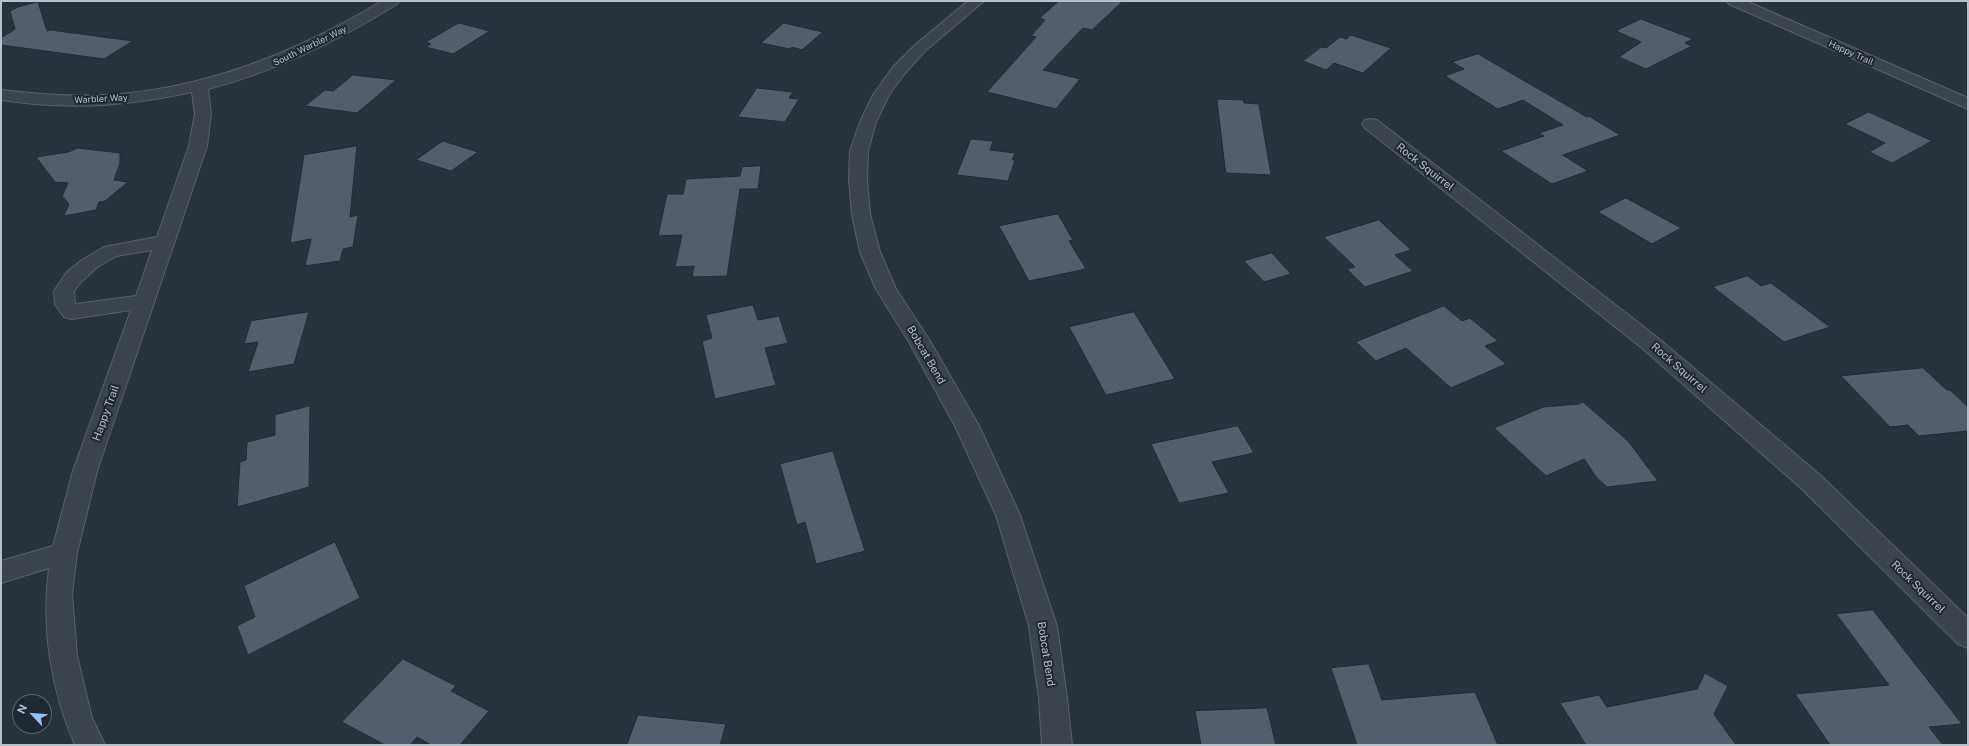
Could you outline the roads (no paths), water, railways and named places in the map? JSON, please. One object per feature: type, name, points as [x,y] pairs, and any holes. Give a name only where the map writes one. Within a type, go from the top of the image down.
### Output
[{"type":"street","name":"South Warbler Way","points":[[200,86],[246,73],[290,57],[326,40],[392,1]]},
{"type":"street","name":"Bobcat Bend","points":[[977,1],[920,48],[899,70],[881,95],[868,122],[859,151],[858,179],[861,214],[870,252],[886,289],[919,341],[967,426],[1008,515],[1043,626],[1053,698],[1057,745]]},
{"type":"street","name":"Happy Trail","points":[[1734,1],[1968,104]]},
{"type":"street","name":"Warbler Way","points":[[1,95],[25,99],[102,100],[151,95],[200,86]]},
{"type":"street","name":"Happy Trail","points":[[90,745],[78,719],[63,656],[59,594],[64,553],[85,471],[166,242],[198,146],[203,114],[200,86]]},
{"type":"street","name":"Rock Squirrel","points":[[1371,124],[1650,343],[1811,482],[1968,636]]},
{"type":"street","points":[[145,301],[71,312],[64,304],[64,291],[74,277],[89,264],[111,251],[166,242]]},
{"type":"street","points":[[1,572],[64,553]]}]
